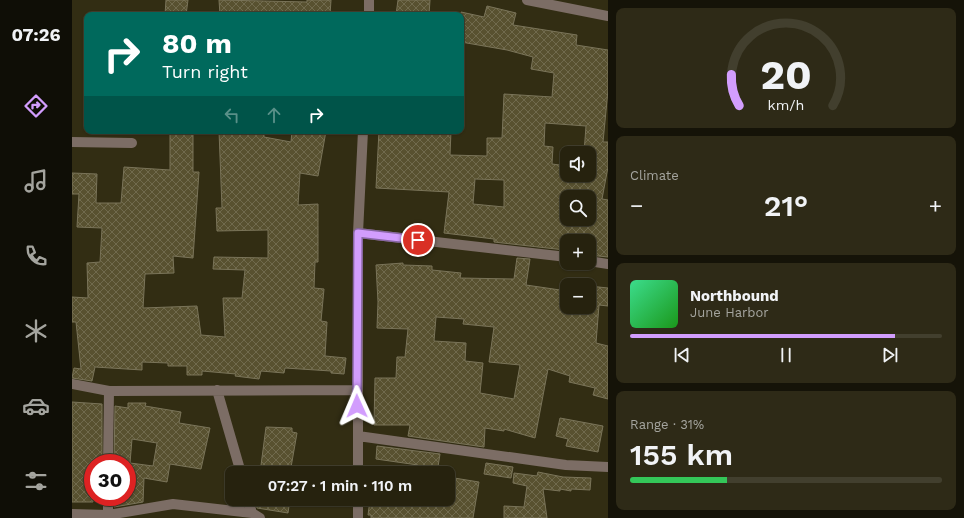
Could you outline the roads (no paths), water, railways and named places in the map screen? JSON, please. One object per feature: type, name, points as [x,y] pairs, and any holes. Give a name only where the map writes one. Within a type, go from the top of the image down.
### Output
[{"type":"street","points":[[369,0],[369,12]]},
{"type":"street","points":[[527,0],[608,16]]},
{"type":"street","points":[[358,466],[358,233],[363,134]]},
{"type":"street","points":[[72,142],[132,143]]},
{"type":"street","points":[[358,233],[560,257]]},
{"type":"street","points":[[596,262],[608,264]]},
{"type":"street","points":[[72,384],[109,391],[357,390]]},
{"type":"street","points":[[216,390],[239,466]]},
{"type":"street","points":[[108,454],[109,391]]},
{"type":"street","points":[[358,436],[566,465],[608,467]]},
{"type":"street","points":[[72,514],[108,515],[173,504],[256,515]]},
{"type":"street","points":[[108,506],[108,515]]},
{"type":"street","points":[[252,506],[256,515]]},
{"type":"street","points":[[358,506],[358,518]]}]
